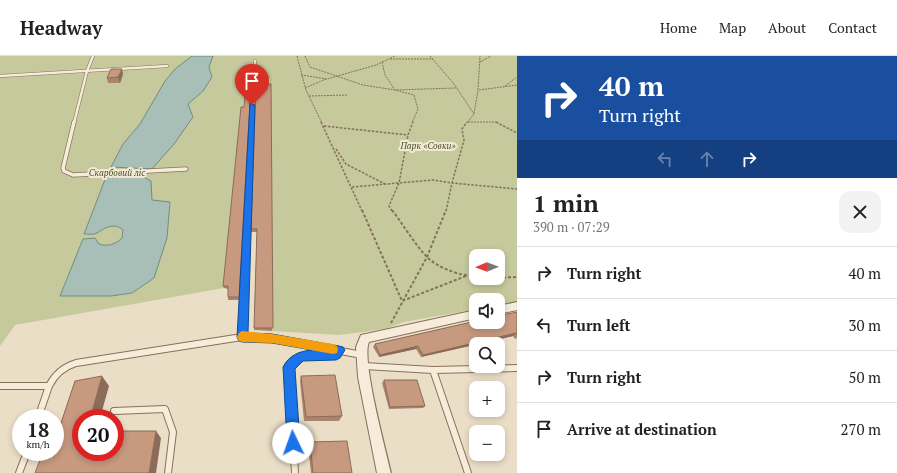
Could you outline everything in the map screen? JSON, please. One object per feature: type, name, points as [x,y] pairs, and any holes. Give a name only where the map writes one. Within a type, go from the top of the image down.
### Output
[{"type":"street","points":[[505,309],[517,306]]},
{"type":"street","points":[[384,473],[362,360],[361,346],[365,338],[469,316]]},
{"type":"lane","points":[[93,56],[87,71],[63,168],[64,171],[73,175],[186,169]]},
{"type":"lane","points":[[242,337],[255,61]]},
{"type":"lane","points":[[0,76],[167,66]]},
{"type":"lane","points":[[41,409],[49,386],[59,371],[67,365],[242,337],[272,338],[339,350],[362,360],[432,370],[516,370]]},
{"type":"lane","points":[[295,473],[289,367],[300,356],[336,355],[339,350]]},
{"type":"lane","points":[[432,370],[468,473]]},
{"type":"lane","points":[[0,386],[49,386]]},
{"type":"lane","points":[[124,411],[165,409],[173,432],[168,473]]},
{"type":"lane","points":[[19,473],[24,461]]},
{"type":"path","points":[[297,56],[305,88],[352,187],[402,301]]},
{"type":"path","points":[[305,56],[310,67],[363,84],[414,95],[418,109],[408,136],[399,183],[389,206],[427,257],[438,265],[469,276]]},
{"type":"path","points":[[305,88],[327,79],[382,62],[395,56]]},
{"type":"path","points":[[430,56],[440,65],[474,114]]},
{"type":"path","points":[[388,328],[427,257],[446,212],[452,183],[464,140],[462,129],[474,114],[478,90],[480,56]]},
{"type":"path","points":[[480,62],[491,56]]},
{"type":"path","points":[[389,59],[433,58]]},
{"type":"path","points":[[382,62],[385,74],[395,90]]},
{"type":"path","points":[[301,75],[327,79]]},
{"type":"path","points":[[504,87],[517,77]]},
{"type":"path","points":[[478,90],[517,85]]},
{"type":"path","points":[[395,90],[456,88]]},
{"type":"path","points":[[309,96],[348,95]]},
{"type":"path","points":[[468,122],[495,122],[517,133]]},
{"type":"path","points":[[323,126],[408,136]]},
{"type":"path","points":[[332,144],[346,164],[386,184]]},
{"type":"path","points":[[352,187],[433,180],[517,189]]},
{"type":"path","points":[[402,301],[466,276]]},
{"type":"path","points":[[505,277],[517,277]]},
{"type":"green space","points":[[0,56],[517,56],[517,302],[505,304],[505,293],[469,293],[469,310],[404,322],[388,328],[338,335],[272,331],[270,79],[247,79],[244,110],[241,110],[224,288],[15,325],[0,346]]},
{"type":"water","points":[[192,56],[213,56],[209,67],[212,77],[203,91],[188,104],[193,117],[174,144],[152,169],[111,167],[123,144],[140,124],[165,81],[175,69]]},
{"type":"water","points":[[140,175],[151,181],[152,200],[170,202],[167,238],[154,278],[132,293],[111,296],[60,296],[83,239],[95,238],[99,244],[109,245],[122,238],[123,230],[116,226],[106,228],[94,234],[84,234],[106,177]]},
{"type":"building","points":[[111,69],[122,69],[118,77],[107,78]]},
{"type":"building","points":[[246,84],[251,84],[239,297],[228,297],[228,286],[223,286],[241,107],[244,107]]},
{"type":"building","points":[[256,84],[271,84],[273,328],[254,328],[257,229],[251,229]]},
{"type":"building","points":[[517,312],[517,334],[499,337],[469,337],[469,344],[423,355],[418,346],[380,355],[375,344],[469,323],[469,329],[505,329],[505,315]]},
{"type":"building","points":[[335,375],[342,416],[306,417],[301,376]]},
{"type":"building","points":[[102,376],[93,409],[72,409],[72,461],[124,461],[124,431],[156,431],[149,473],[35,473],[40,461],[64,461],[64,414],[75,381]]},
{"type":"building","points":[[384,380],[417,380],[425,406],[390,407]]},
{"type":"building","points":[[347,441],[352,473],[313,473],[310,442]]},
{"type":"slow traffic","points":[[242,336],[272,338],[333,349]]},
{"type":"route","points":[[252,105],[242,337],[272,338],[339,350],[336,355],[300,356],[289,367],[293,443]]},
{"type":"park label","name":"Парк «Совки»","points":[[428,146]]},
{"type":"park label","name":"Скарбовий ліс","points":[[117,173]]}]
